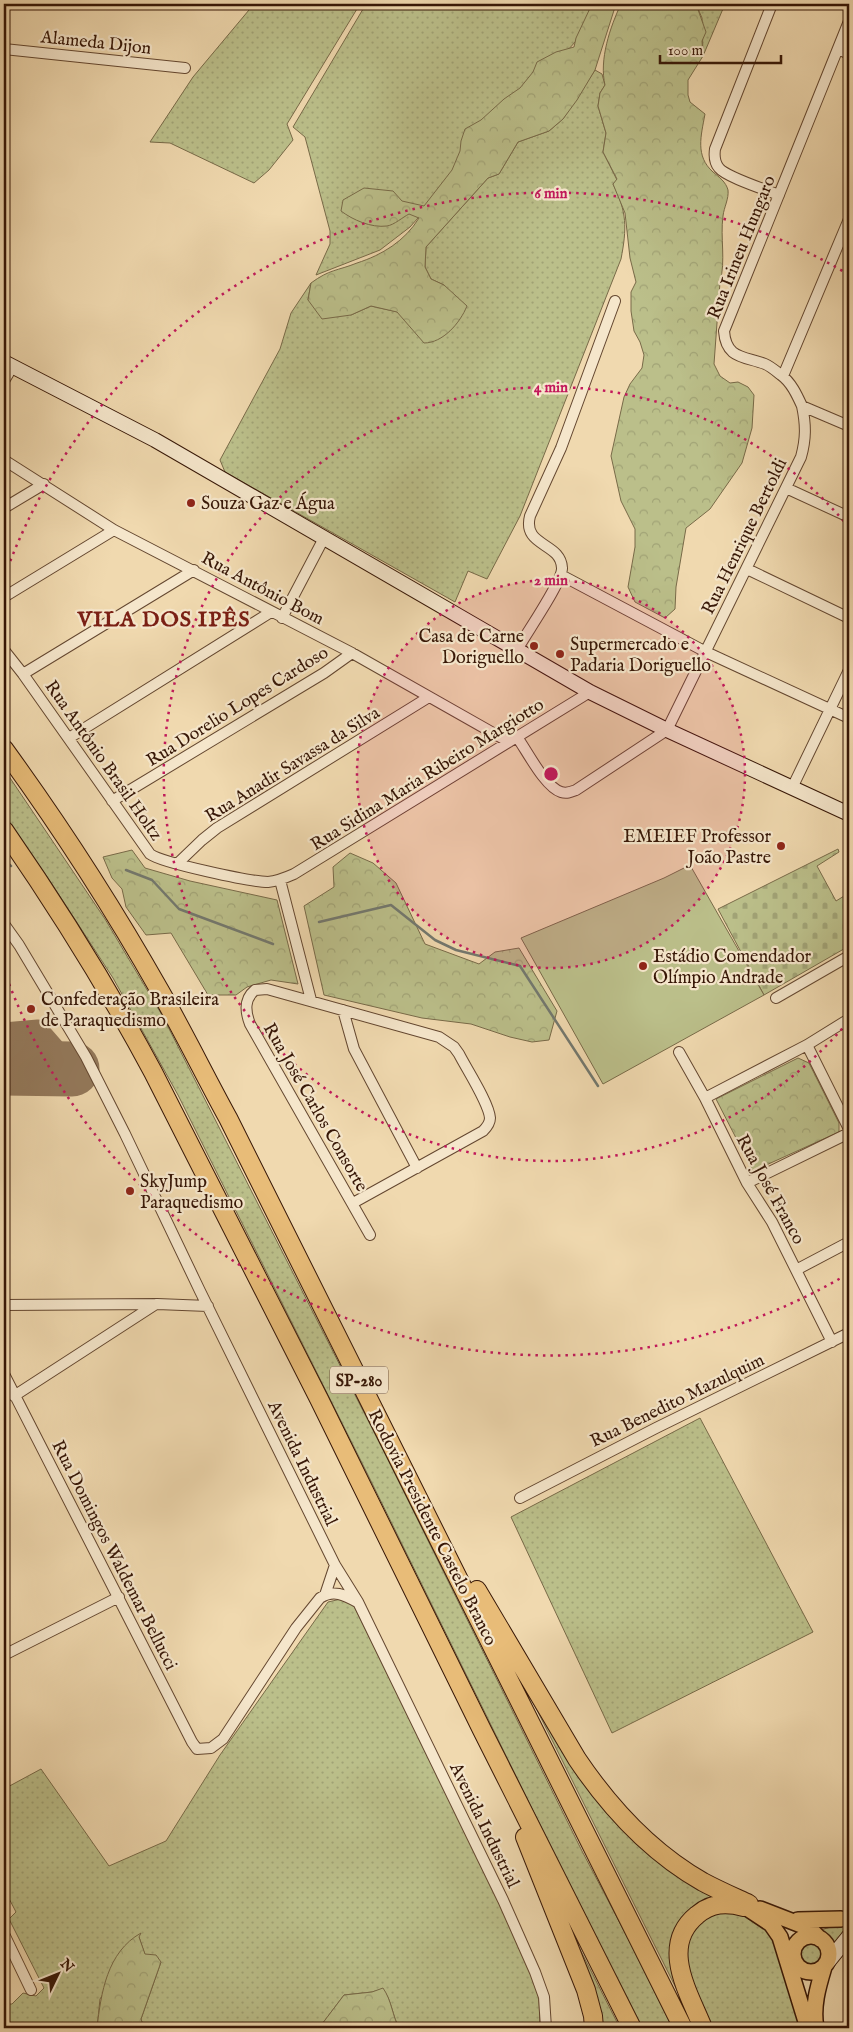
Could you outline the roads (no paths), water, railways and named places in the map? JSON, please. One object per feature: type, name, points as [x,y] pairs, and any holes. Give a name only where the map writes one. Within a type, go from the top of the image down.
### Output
[{"type":"highway","name":"Rodovia Presidente Castelo Branco","points":[[4,749],[92,880],[160,992],[228,1118],[683,2028]]},
{"type":"highway","name":"SP-280","points":[[4,830],[69,927],[127,1024],[153,1072],[319,1399],[482,1730],[632,2028]]},
{"type":"highway","points":[[415,1491],[590,1779],[631,1826],[668,1859],[704,1882],[748,1906]]},
{"type":"highway","points":[[482,1730],[586,1990],[592,2010],[594,2028]]},
{"type":"highway","points":[[703,2028],[680,1970],[678,1951],[682,1934],[686,1926],[702,1910],[712,1906],[728,1904],[748,1906]]},
{"type":"main road","points":[[8,364],[150,437],[590,692],[667,730],[849,814]]},
{"type":"main road","points":[[748,1906],[789,1920],[828,1946],[829,1956],[815,2002],[814,2018],[816,2028]]},
{"type":"main road","points":[[748,1906],[771,1924],[799,1968],[804,1971],[814,1972],[826,1964],[849,1936]]},
{"type":"main road","points":[[789,1920],[845,1917]]},
{"type":"main road","points":[[789,1952],[793,1953],[796,1943],[845,1917]]},
{"type":"main road","points":[[789,1952],[792,1975],[808,2028]]},
{"type":"street","points":[[772,4],[715,149],[714,156],[724,172],[779,195]]},
{"type":"street","name":"Rua Irineu Hungaro","points":[[802,406],[795,392],[783,376],[766,364],[732,352],[724,339],[724,331],[849,21]]},
{"type":"street","name":"Alameda Dijon","points":[[4,49],[185,68]]},
{"type":"street","points":[[838,49],[849,54]]},
{"type":"street","points":[[783,376],[849,219]]},
{"type":"street","points":[[517,650],[561,575],[560,559],[555,553],[535,539],[531,534],[528,522],[561,448],[615,301]]},
{"type":"street","points":[[4,381],[8,364]]},
{"type":"street","points":[[802,406],[849,426]]},
{"type":"street","name":"Rua Henrique Bertoldi","points":[[667,730],[801,457],[806,442],[806,426],[802,406]]},
{"type":"street","name":"Rua Antônio Bom","points":[[4,460],[114,530],[352,653],[429,697],[513,740]]},
{"type":"street","points":[[4,508],[44,484]]},
{"type":"street","points":[[786,488],[849,517]]},
{"type":"street","points":[[4,597],[114,530]]},
{"type":"street","points":[[282,618],[324,538]]},
{"type":"street","points":[[747,569],[849,618]]},
{"type":"street","points":[[23,674],[194,570]]},
{"type":"street","points":[[561,575],[706,652],[849,718]]},
{"type":"street","points":[[68,738],[271,612]]},
{"type":"street","name":"Rua Antônio Brasil Holtz","points":[[4,650],[150,854],[166,862],[260,881],[280,880]]},
{"type":"street","name":"Rua Dorelio Lopes Cardoso","points":[[112,801],[324,673],[352,653]]},
{"type":"street","points":[[792,788],[849,670]]},
{"type":"street","name":"Rua Sidina Maria Ribeiro Margiotto","points":[[280,880],[310,865],[590,692]]},
{"type":"street","name":"Rua Anadir Savassa da Silva","points":[[177,864],[217,828],[429,697]]},
{"type":"street","points":[[513,740],[544,777],[558,791],[565,793],[584,785],[667,730]]},
{"type":"street","points":[[280,880],[311,1000],[432,1034],[447,1042],[458,1054],[490,1115],[490,1120],[483,1131],[353,1203]]},
{"type":"street","name":"Avenida Industrial","points":[[4,924],[19,945],[86,1058],[126,1134],[208,1306],[336,1565],[358,1602],[503,1900],[531,1963],[544,1997],[546,2028]]},
{"type":"street","points":[[776,998],[849,956]]},
{"type":"street","name":"Rua José Carlos Consorte","points":[[311,1000],[259,988],[248,997],[246,1008],[250,1024],[370,1235]]},
{"type":"street","points":[[343,1010],[354,1049],[417,1168]]},
{"type":"street","points":[[705,1098],[807,1045],[849,1019]]},
{"type":"street","points":[[807,1045],[849,1129]]},
{"type":"street","name":"Rua José Franco","points":[[679,1052],[705,1098],[747,1183],[772,1222],[832,1342]]},
{"type":"street","points":[[747,1183],[849,1133]]},
{"type":"street","points":[[796,1270],[849,1242]]},
{"type":"street","points":[[4,1305],[156,1304],[208,1306]]},
{"type":"street","points":[[14,1396],[156,1304]]},
{"type":"street","name":"Rua Benedito Mazulquim","points":[[520,1498],[656,1428],[849,1333]]},
{"type":"street","name":"Rua Domingos Waldemar Bellucci","points":[[4,1374],[192,1742],[199,1750],[211,1748],[223,1739],[296,1628],[314,1604],[325,1595]]},
{"type":"street","points":[[336,1565],[325,1595],[340,1594],[358,1602]]},
{"type":"street","points":[[4,1655],[118,1596]]},
{"type":"street","points":[[4,1934],[31,1990]]},
{"type":"waterway","points":[[4,860],[11,866]]},
{"type":"waterway","points":[[126,870],[152,880],[179,909],[273,944]]},
{"type":"waterway","points":[[319,922],[391,905],[435,940],[456,950],[520,966],[598,1086]]},
{"type":"place","name":"Souza Gaz e Água","points":[[191,503]]},
{"type":"place","name":"Casa de Carne Doriguello","points":[[534,646]]},
{"type":"place","name":"Supermercado e Padaria Doriguello","points":[[560,654]]},
{"type":"place","name":"EMEIEF Professor João Pastre","points":[[781,846]]},
{"type":"place","name":"Estádio Comendador Olímpio Andrade","points":[[643,966]]},
{"type":"place","name":"Confederação Brasileira de Paraquedismo","points":[[31,1009]]},
{"type":"place","name":"SkyJump Paraquedismo","points":[[130,1191]]},
{"type":"district","name":"VILA DOS IPÊS","points":[[164,618]]}]
